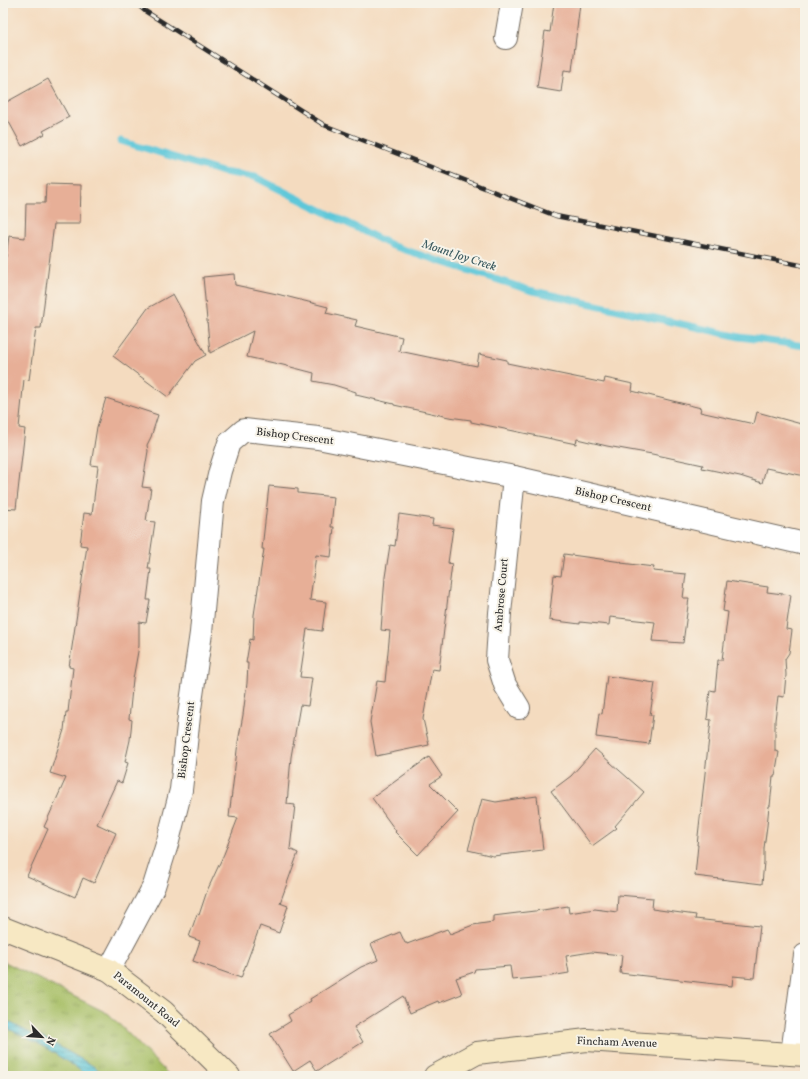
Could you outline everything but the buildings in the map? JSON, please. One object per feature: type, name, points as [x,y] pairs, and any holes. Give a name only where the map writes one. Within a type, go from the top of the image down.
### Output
[{"type":"street","points":[[506,38],[512,3]]},
{"type":"street","name":"Bishop Crescent","points":[[109,970],[154,886],[168,841],[181,790],[189,716],[201,633],[214,500],[220,471],[229,443],[244,430],[318,438],[514,477],[805,544]]},
{"type":"street","name":"Ambrose Court","points":[[514,477],[500,613],[497,660],[505,685],[519,708]]},
{"type":"street","name":"Paramount Road","points":[[3,928],[109,970],[164,1012],[229,1076]]},
{"type":"street","points":[[798,1054],[805,954]]},
{"type":"street","name":"Fincham Avenue","points":[[435,1076],[477,1053],[587,1040],[798,1054]]},
{"type":"green space","points":[[3,961],[109,1014],[170,1076],[3,1076]]},
{"type":"water","points":[[3,1019],[32,1034],[48,1040],[93,1066],[107,1076],[87,1076],[43,1046],[3,1026]]},
{"type":"waterway","name":"Mount Joy Creek","points":[[121,141],[222,172],[255,177],[393,246],[529,290],[740,337],[805,346]]},
{"type":"railway","points":[[136,3],[145,11],[324,125],[556,216],[805,266]]}]
